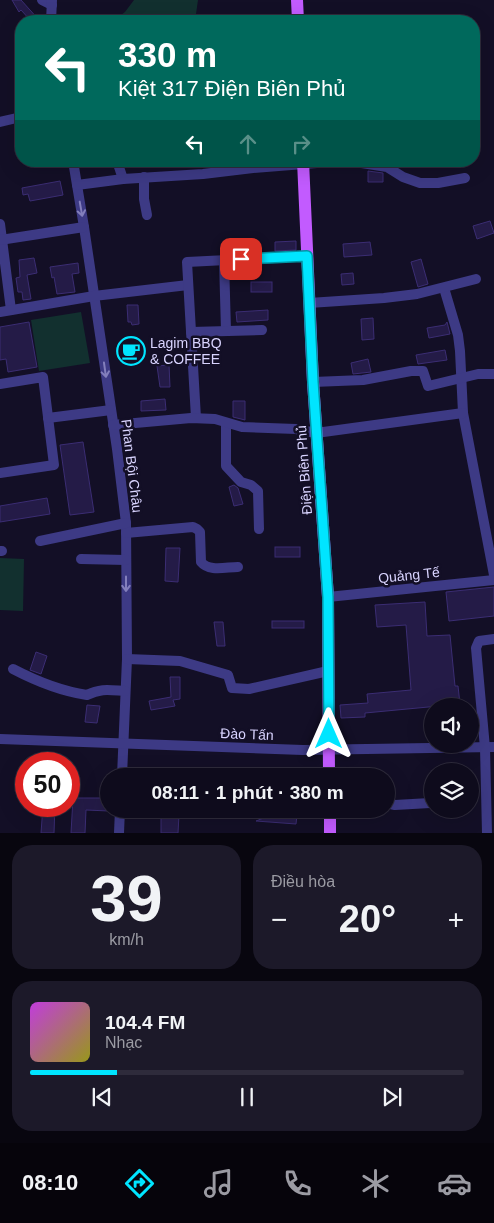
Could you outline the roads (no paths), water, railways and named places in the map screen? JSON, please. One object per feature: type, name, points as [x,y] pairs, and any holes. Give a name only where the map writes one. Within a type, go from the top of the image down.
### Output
[{"type":"main road","points":[[297,0],[298,15]]},
{"type":"main road","name":"Điện Biên Phủ","points":[[304,167],[313,382],[328,597],[329,768]]},
{"type":"main road","points":[[330,818],[330,833]]},
{"type":"street","points":[[49,2],[50,15]]},
{"type":"street","points":[[0,122],[15,118]]},
{"type":"street","name":"Phan Bội Châu","points":[[74,167],[114,425],[126,528],[127,659],[122,768]]},
{"type":"street","points":[[119,167],[123,179]]},
{"type":"street","points":[[77,185],[123,179],[203,174],[263,167]]},
{"type":"street","points":[[387,167],[420,183],[438,183],[465,178]]},
{"type":"street","points":[[144,177],[144,199],[147,215]]},
{"type":"street","points":[[0,224],[5,311],[94,296],[188,284]]},
{"type":"street","points":[[1,240],[84,226]]},
{"type":"street","points":[[196,418],[187,262],[307,256]]},
{"type":"street","points":[[224,260],[226,331]]},
{"type":"street","points":[[309,303],[417,294],[476,280]]},
{"type":"street","points":[[444,288],[458,334],[463,413],[468,430],[494,574]]},
{"type":"street","points":[[191,332],[262,330]]},
{"type":"street","points":[[313,382],[363,380],[411,371],[423,371],[428,386],[478,374],[494,374]]},
{"type":"street","points":[[0,384],[43,378],[54,465],[0,473]]},
{"type":"street","points":[[48,418],[111,410]]},
{"type":"street","points":[[114,425],[196,418],[215,419],[242,427],[296,429],[316,433],[463,413]]},
{"type":"street","points":[[226,423],[226,466],[240,482],[251,485],[258,491],[258,529]]},
{"type":"street","points":[[40,541],[126,528],[193,527],[200,532],[201,562],[204,565],[210,568],[238,567]]},
{"type":"street","points":[[81,559],[126,560]]},
{"type":"street","name":"Quảng Tế","points":[[328,597],[494,580]]},
{"type":"street","points":[[487,833],[489,747],[476,648],[479,641],[494,639]]},
{"type":"street","points":[[127,659],[180,661],[228,675],[232,688],[249,689],[328,671]]},
{"type":"street","points":[[13,669],[46,685],[79,694],[87,695],[101,690],[125,691]]},
{"type":"street","name":"Đào Tấn","points":[[0,739],[329,750],[489,747]]},
{"type":"street","points":[[395,805],[424,803]]},
{"type":"street","points":[[119,833],[120,818]]},
{"type":"place","name":"Lagim BBQ & COFFEE","points":[[131,351]]}]
